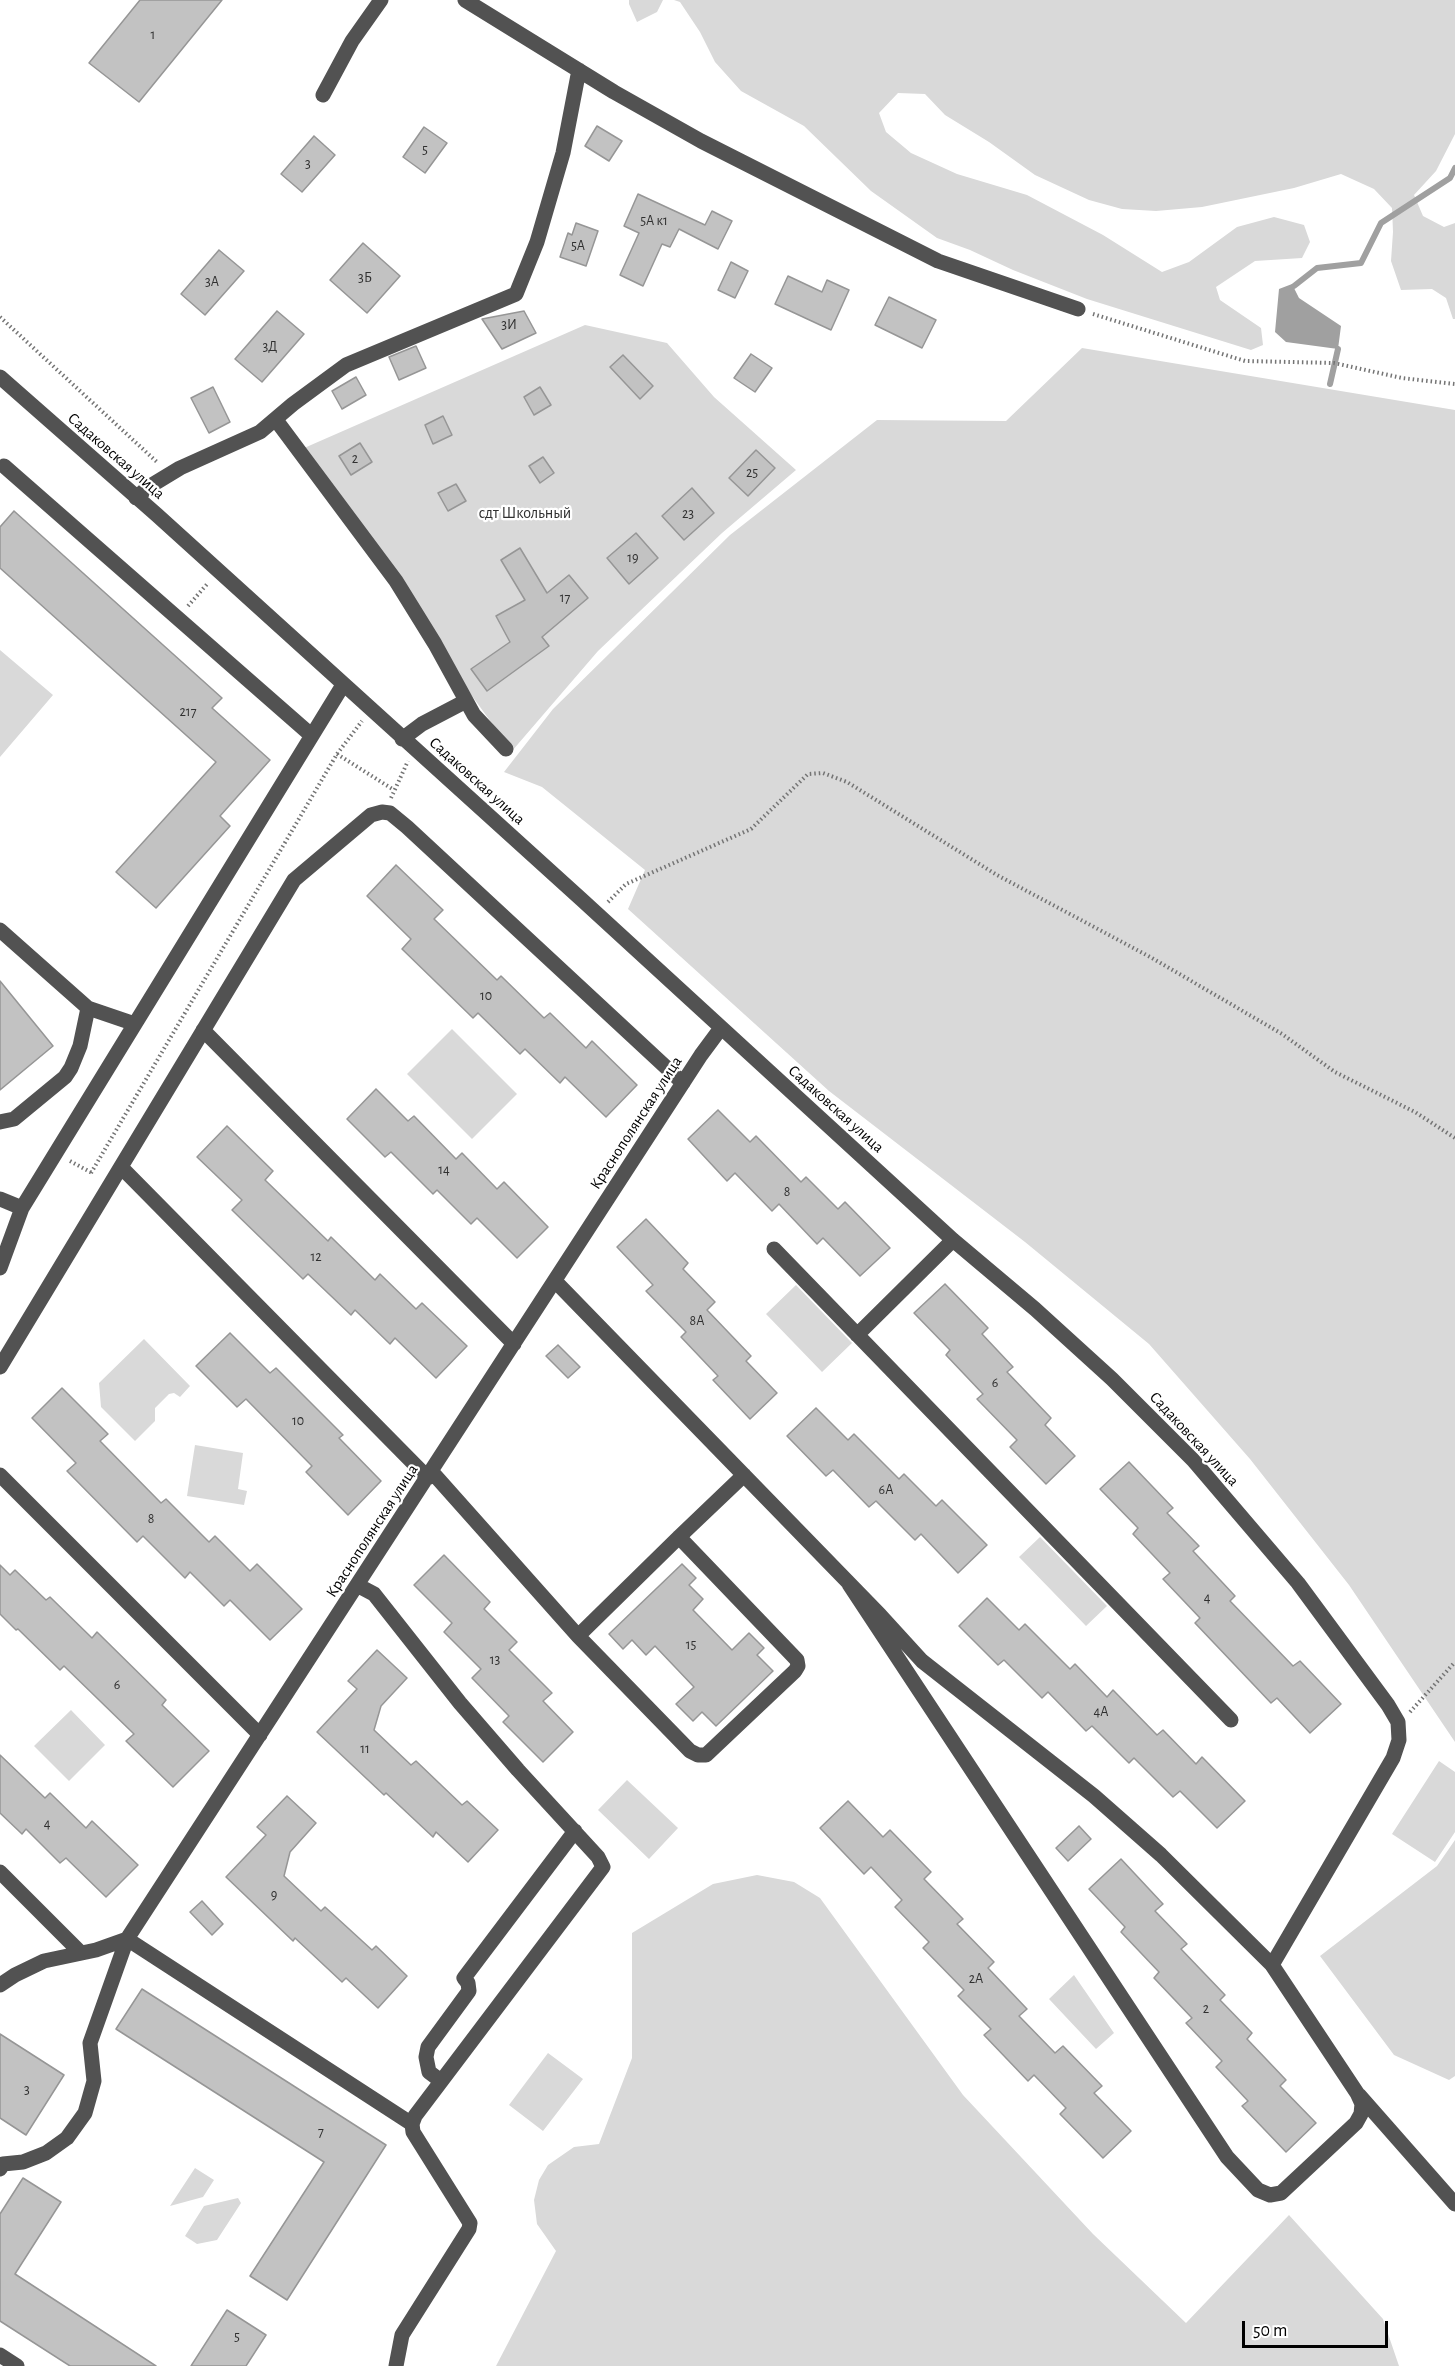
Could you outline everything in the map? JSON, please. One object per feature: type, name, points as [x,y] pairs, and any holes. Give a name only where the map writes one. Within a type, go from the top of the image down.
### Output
[{"type":"street","points":[[323,95],[352,40],[381,0]]},
{"type":"street","points":[[465,0],[700,141],[938,261],[1078,309]]},
{"type":"street","points":[[136,498],[170,474],[260,432],[293,404],[346,365],[516,294],[537,242],[563,153],[579,70]]},
{"type":"street","name":"Садаковская улица","points":[[0,377],[596,913],[953,1240],[1112,1378],[1193,1460],[1298,1583],[1398,1722]]},
{"type":"street","points":[[276,420],[396,580],[474,715],[506,749]]},
{"type":"street","points":[[4,466],[311,735]]},
{"type":"street","points":[[0,1268],[22,1208],[311,735],[344,685]]},
{"type":"street","points":[[408,744],[422,724],[466,700]]},
{"type":"street","points":[[0,1366],[294,880],[371,814],[382,812],[396,817],[683,1083]]},
{"type":"street","points":[[0,930],[88,1008],[135,1024]]},
{"type":"street","points":[[0,1122],[14,1119],[65,1077],[72,1068],[80,1046],[88,1008]]},
{"type":"street","name":"Краснополянская улица","points":[[0,2169],[3,2164],[23,2162],[46,2153],[67,2138],[85,2113],[94,2081],[90,2043],[127,1939],[721,1028]]},
{"type":"street","points":[[203,1030],[514,1344]]},
{"type":"street","points":[[121,1167],[430,1475],[578,1636],[690,1751],[698,1755],[706,1755],[798,1666],[793,1655],[679,1537]]},
{"type":"street","points":[[0,1199],[22,1208]]},
{"type":"street","points":[[857,1335],[953,1240]]},
{"type":"street","points":[[774,1250],[1232,1720]]},
{"type":"street","points":[[555,1281],[929,1667],[1094,1796],[1169,1863],[1272,1965],[1357,2093],[1455,2205]]},
{"type":"street","points":[[578,1636],[744,1475]]},
{"type":"street","points":[[0,1476],[260,1735]]},
{"type":"street","points":[[849,1584],[1227,2157],[1258,2190],[1270,2195],[1281,2193],[1356,2123],[1361,2114],[1362,2104],[1357,2093]]},
{"type":"street","points":[[357,1585],[374,1594],[460,1703],[602,1862],[600,1872],[415,2116],[412,2124],[413,2132],[470,2223],[469,2229],[402,2335],[396,2366]]},
{"type":"street","points":[[1272,1965],[1393,1758],[1399,1740],[1398,1722]]},
{"type":"street","points":[[441,2081],[429,2072],[426,2056],[428,2047],[469,1991],[468,1983],[464,1978],[575,1832]]},
{"type":"street","points":[[0,1872],[80,1952]]},
{"type":"street","points":[[0,1985],[35,1965],[80,1952],[96,1950],[127,1939],[412,2124]]},
{"type":"street","points":[[0,2355],[17,2366]]},
{"type":"path","points":[[1078,309],[1245,361],[1334,363],[1402,378],[1455,384]]},
{"type":"path","points":[[0,317],[170,474]]},
{"type":"path","points":[[178,618],[209,582]]},
{"type":"path","points":[[91,1173],[337,754],[371,710]]},
{"type":"path","points":[[337,754],[394,790],[408,744]]},
{"type":"path","points":[[596,913],[626,884],[751,829],[808,774],[823,772],[847,782],[998,875],[1152,958],[1282,1034],[1335,1072],[1415,1112],[1455,1138]]},
{"type":"path","points":[[56,1153],[110,1184]]},
{"type":"path","points":[[1398,1722],[1419,1704],[1455,1662]]},
{"type":"green space","points":[[629,0],[663,0],[657,12],[637,22]]},
{"type":"green space","points":[[674,0],[1455,0],[1455,134],[1436,171],[1414,195],[1423,216],[1444,227],[1455,223],[1455,319],[1453,319],[1446,298],[1432,289],[1401,290],[1391,261],[1392,208],[1374,189],[1341,174],[1294,188],[1202,207],[1156,211],[1122,209],[1089,200],[1035,175],[989,142],[945,115],[925,94],[898,93],[879,113],[886,132],[911,153],[957,174],[1027,195],[1103,235],[1162,272],[1189,262],[1237,227],[1274,217],[1304,225],[1310,242],[1302,258],[1255,261],[1216,287],[1220,300],[1261,328],[1263,345],[1251,350],[1087,299],[1013,270],[937,238],[871,191],[804,126],[741,91],[715,62],[700,32],[680,2]]},
{"type":"green space","name":"сдт Школьный","points":[[585,325],[667,343],[714,397],[796,470],[722,533],[598,651],[512,751],[295,452]]},
{"type":"green space","points":[[1082,348],[1455,410],[1455,1742],[1349,1585],[1250,1459],[1149,1344],[1025,1242],[829,1091],[628,909],[645,870],[542,787],[504,772],[553,709],[730,535],[877,420],[1006,421]]},
{"type":"green space","points":[[0,650],[53,695],[0,757]]},
{"type":"green space","points":[[452,1029],[517,1094],[472,1139],[407,1074]]},
{"type":"green space","points":[[796,1285],[852,1343],[822,1372],[766,1314]]},
{"type":"green space","points":[[144,1339],[190,1386],[180,1397],[174,1393],[169,1394],[155,1408],[155,1421],[135,1441],[101,1407],[99,1383]]},
{"type":"green space","points":[[195,1445],[243,1453],[238,1489],[247,1491],[244,1505],[187,1496]]},
{"type":"green space","points":[[1040,1537],[1107,1606],[1086,1626],[1019,1557]]},
{"type":"green space","points":[[71,1710],[105,1745],[69,1781],[34,1746]]},
{"type":"green space","points":[[1439,1761],[1455,1772],[1455,1832],[1435,1862],[1392,1834]]},
{"type":"green space","points":[[627,1780],[678,1828],[649,1859],[598,1810]]},
{"type":"green space","points":[[1455,1840],[1455,2076],[1449,2080],[1394,2055],[1320,1956],[1437,1866]]},
{"type":"green space","points":[[757,1875],[794,1882],[820,1898],[963,2095],[1093,2234],[1186,2323],[1289,2215],[1383,2319],[1399,2366],[496,2366],[556,2251],[537,2224],[534,2200],[539,2180],[548,2165],[574,2147],[599,2144],[632,2058],[632,1933],[713,1884]]},
{"type":"green space","points":[[1074,1975],[1114,2033],[1096,2049],[1049,1999]]},
{"type":"green space","points":[[548,2053],[583,2079],[543,2131],[509,2105]]},
{"type":"green space","points":[[195,2168],[214,2180],[203,2197],[170,2206]]},
{"type":"green space","points":[[238,2198],[241,2203],[217,2240],[197,2244],[185,2236],[204,2206]]},
{"type":"shaded area","points":[[1292,284],[1299,298],[1341,326],[1338,349],[1286,342],[1275,332],[1279,289]]},
{"type":"building","points":[[140,0],[222,0],[139,102],[89,63]]},
{"type":"building","points":[[597,126],[622,141],[609,161],[585,146]]},
{"type":"building","points":[[424,127],[447,143],[425,173],[403,157]]},
{"type":"building","points":[[314,136],[335,155],[302,192],[281,174]]},
{"type":"building","points":[[638,194],[705,225],[712,211],[732,221],[718,249],[679,229],[670,247],[662,244],[643,286],[620,275],[639,233],[624,226]]},
{"type":"building","points":[[576,223],[598,231],[586,266],[560,257],[568,233],[572,235]]},
{"type":"building","points":[[363,243],[400,276],[367,313],[330,280]]},
{"type":"building","points":[[219,250],[244,271],[205,315],[181,294]]},
{"type":"building","points":[[731,262],[748,271],[735,298],[718,290]]},
{"type":"building","points":[[788,276],[822,292],[827,280],[849,290],[831,330],[775,304]]},
{"type":"building","points":[[889,297],[936,320],[922,348],[875,325]]},
{"type":"building","points":[[277,311],[304,334],[262,382],[235,359]]},
{"type":"building","points":[[524,311],[536,333],[502,349],[482,319]]},
{"type":"building","points":[[416,346],[426,368],[399,380],[389,357]]},
{"type":"building","points":[[751,354],[772,368],[755,392],[734,378]]},
{"type":"building","points":[[623,355],[653,386],[640,399],[610,367]]},
{"type":"building","points":[[356,377],[366,395],[342,409],[332,391]]},
{"type":"building","points":[[213,387],[230,422],[209,433],[191,398]]},
{"type":"building","points":[[540,387],[551,405],[534,415],[524,397]]},
{"type":"building","points":[[443,416],[452,435],[433,444],[425,425]]},
{"type":"building","points":[[360,443],[372,462],[351,475],[339,456]]},
{"type":"building","points":[[756,450],[775,468],[748,496],[729,478]]},
{"type":"building","points":[[543,457],[554,473],[540,483],[529,466]]},
{"type":"building","points":[[456,484],[466,501],[448,511],[438,493]]},
{"type":"building","points":[[692,488],[714,513],[684,540],[662,516]]},
{"type":"building","points":[[14,511],[222,698],[212,708],[270,760],[220,816],[230,826],[156,908],[116,872],[216,762],[0,568],[0,527]]},
{"type":"building","points":[[636,533],[658,558],[629,584],[607,558]]},
{"type":"building","points":[[520,548],[547,593],[569,575],[588,598],[542,637],[549,646],[487,691],[471,669],[510,642],[496,616],[525,600],[501,560]]},
{"type":"building","points":[[396,865],[443,910],[434,919],[497,980],[501,976],[544,1018],[550,1013],[586,1048],[592,1041],[637,1085],[606,1117],[565,1077],[560,1083],[525,1049],[520,1054],[478,1013],[473,1018],[402,949],[411,939],[367,896]]},
{"type":"building","points":[[0,981],[53,1046],[0,1090]]},
{"type":"building","points":[[376,1089],[408,1121],[414,1116],[456,1159],[462,1153],[497,1189],[504,1182],[548,1227],[517,1258],[477,1218],[471,1224],[437,1190],[433,1194],[391,1152],[385,1157],[347,1119]]},
{"type":"building","points":[[718,1110],[750,1142],[756,1136],[801,1182],[806,1177],[838,1209],[845,1202],[890,1248],[860,1276],[823,1238],[817,1244],[779,1204],[772,1211],[735,1173],[727,1181],[688,1139]]},
{"type":"building","points":[[227,1126],[273,1171],[265,1180],[328,1241],[331,1237],[375,1280],[380,1274],[416,1309],[422,1303],[467,1346],[436,1378],[395,1338],[390,1344],[355,1310],[351,1315],[308,1274],[303,1279],[232,1210],[242,1200],[197,1157]]},
{"type":"building","points":[[646,1219],[688,1263],[683,1269],[715,1302],[707,1310],[751,1356],[746,1361],[777,1393],[750,1419],[713,1380],[718,1376],[681,1337],[686,1332],[646,1291],[653,1285],[617,1247]]},
{"type":"building","points":[[945,1284],[988,1328],[982,1334],[1013,1367],[1007,1372],[1051,1418],[1045,1425],[1075,1456],[1046,1484],[1010,1447],[1017,1440],[977,1399],[983,1394],[946,1355],[950,1350],[914,1313]]},
{"type":"building","points":[[230,1333],[270,1373],[276,1368],[343,1435],[339,1438],[381,1481],[348,1515],[306,1472],[312,1466],[246,1399],[237,1407],[196,1366]]},
{"type":"building","points":[[558,1345],[580,1367],[568,1378],[546,1356]]},
{"type":"building","points":[[62,1388],[108,1434],[100,1441],[161,1503],[166,1499],[209,1542],[215,1536],[250,1571],[257,1564],[302,1609],[270,1640],[230,1600],[224,1606],[190,1572],[185,1578],[143,1536],[137,1542],[67,1471],[76,1463],[32,1418]]},
{"type":"building","points":[[816,1408],[848,1440],[854,1434],[899,1479],[904,1474],[936,1506],[942,1500],[987,1545],[958,1573],[921,1534],[915,1540],[876,1501],[869,1507],[833,1470],[826,1476],[787,1436]]},
{"type":"building","points":[[1129,1462],[1173,1508],[1167,1513],[1199,1546],[1193,1551],[1235,1596],[1230,1601],[1293,1666],[1300,1661],[1341,1704],[1310,1733],[1277,1698],[1271,1703],[1195,1623],[1200,1618],[1163,1579],[1170,1573],[1133,1534],[1138,1528],[1100,1489]]},
{"type":"building","points":[[444,1555],[490,1602],[484,1609],[517,1642],[509,1650],[552,1693],[543,1701],[573,1732],[543,1762],[503,1722],[509,1716],[472,1678],[481,1669],[444,1632],[452,1623],[414,1585]]},
{"type":"building","points":[[682,1564],[696,1578],[689,1585],[703,1599],[693,1610],[732,1650],[749,1633],[764,1648],[757,1655],[773,1671],[716,1726],[702,1712],[693,1721],[676,1704],[694,1687],[655,1646],[646,1655],[632,1640],[623,1649],[609,1634]]},
{"type":"building","points":[[0,1565],[10,1575],[15,1570],[46,1600],[50,1597],[92,1638],[97,1632],[166,1700],[162,1705],[209,1751],[173,1787],[126,1741],[134,1734],[64,1666],[60,1670],[0,1614]]},
{"type":"building","points":[[987,1598],[1019,1630],[1025,1624],[1070,1669],[1075,1664],[1107,1697],[1113,1690],[1157,1735],[1163,1730],[1196,1764],[1202,1757],[1245,1801],[1217,1828],[1180,1791],[1173,1797],[1134,1758],[1129,1763],[1092,1726],[1086,1731],[1048,1692],[1042,1698],[1004,1660],[998,1665],[959,1626]]},
{"type":"building","points":[[377,1650],[407,1678],[381,1706],[374,1730],[411,1765],[416,1761],[462,1805],[467,1801],[498,1830],[468,1862],[436,1832],[433,1837],[386,1793],[384,1795],[317,1732],[357,1689],[348,1681]]},
{"type":"building","points":[[0,1755],[45,1798],[50,1793],[86,1828],[92,1821],[138,1865],[106,1897],[66,1858],[60,1863],[26,1829],[22,1834],[0,1813]]},
{"type":"building","points":[[287,1796],[316,1823],[290,1852],[284,1876],[321,1911],[325,1907],[372,1950],[376,1946],[407,1976],[378,2008],[346,1978],[342,1982],[295,1938],[293,1941],[226,1877],[266,1835],[257,1827]]},
{"type":"building","points":[[848,1801],[883,1837],[890,1830],[931,1872],[924,1879],[963,1919],[957,1924],[994,1962],[988,1968],[1027,2009],[1019,2016],[1055,2053],[1063,2046],[1102,2086],[1094,2093],[1131,2131],[1103,2158],[1060,2114],[1066,2108],[1034,2075],[1028,2081],[984,2035],[991,2029],[958,1996],[964,1990],[923,1948],[929,1942],[895,1907],[902,1900],[871,1867],[864,1874],[820,1828]]},
{"type":"building","points":[[1079,1826],[1091,1839],[1068,1861],[1056,1848]]},
{"type":"building","points":[[1121,1859],[1163,1904],[1155,1911],[1187,1944],[1181,1949],[1225,1995],[1220,2000],[1252,2033],[1247,2039],[1286,2080],[1280,2086],[1316,2123],[1286,2152],[1242,2106],[1248,2101],[1216,2067],[1222,2061],[1186,2023],[1192,2018],[1154,1978],[1159,1972],[1121,1932],[1125,1927],[1089,1889]]},
{"type":"building","points":[[202,1901],[223,1924],[212,1935],[190,1912]]},
{"type":"building","points":[[142,1989],[386,2145],[287,2300],[250,2276],[324,2162],[116,2029]]},
{"type":"building","points":[[0,2034],[64,2075],[26,2135],[0,2118]]},
{"type":"building","points":[[23,2178],[61,2202],[15,2274],[156,2366],[70,2366],[0,2321],[0,2214]]},
{"type":"building","points":[[227,2310],[266,2335],[246,2366],[191,2366]]},
{"type":"waterway","points":[[1294,286],[1317,268],[1361,263],[1381,223],[1450,178],[1455,168]]},
{"type":"waterway","points":[[1330,384],[1338,349]]}]
